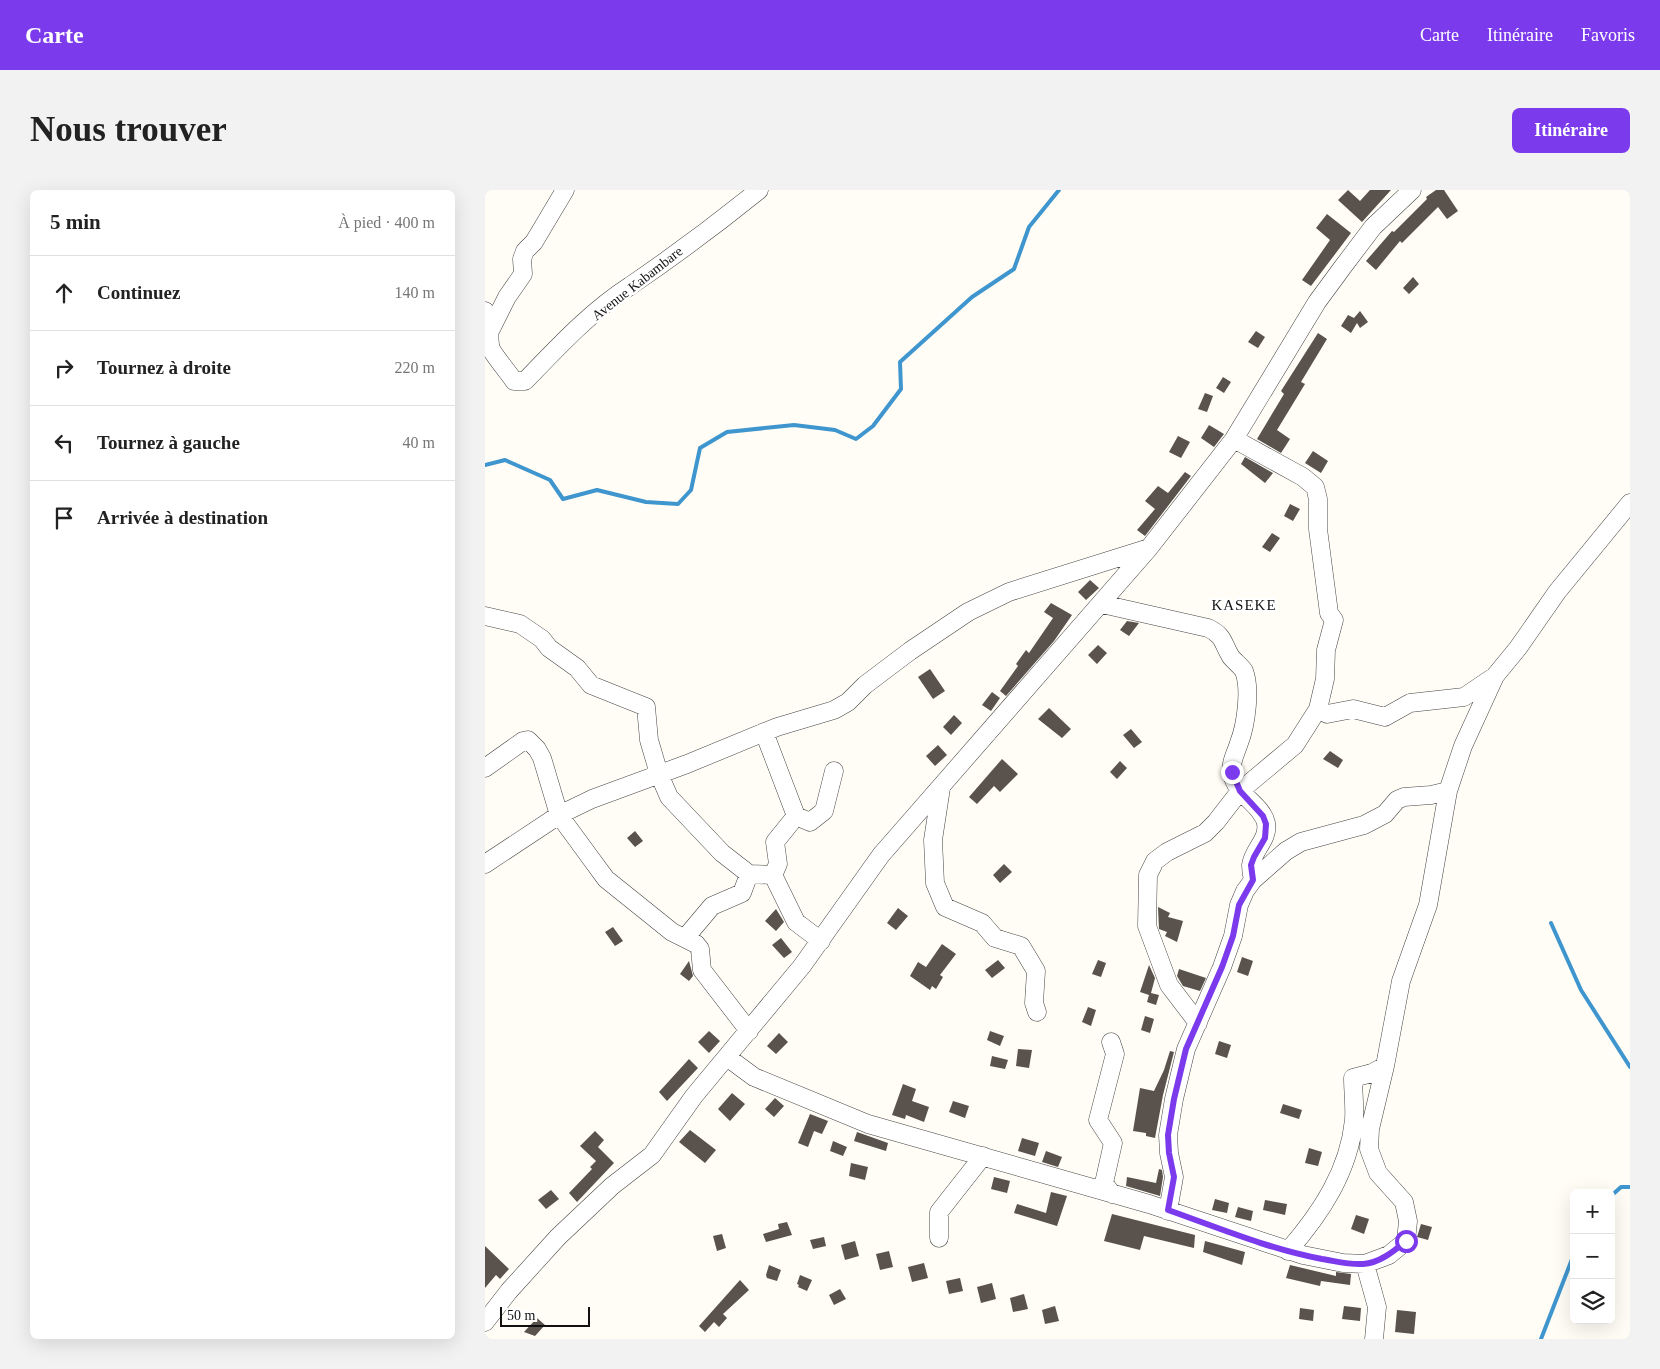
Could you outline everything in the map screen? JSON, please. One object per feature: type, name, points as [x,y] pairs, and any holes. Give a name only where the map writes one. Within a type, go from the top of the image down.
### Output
[{"type":"street","points":[[491,329],[507,297],[523,274],[522,259],[525,251],[534,242],[565,190]]},
{"type":"street","name":"Avenue Kabambare","points":[[491,329],[490,347],[494,355],[514,381],[520,383],[628,286],[725,218],[759,190]]},
{"type":"street","points":[[485,1322],[509,1291],[558,1237],[612,1186],[652,1155],[694,1096],[821,941],[881,855],[941,788],[1016,698],[1102,604],[1149,548],[1234,439],[1322,295],[1373,227],[1412,190]]},
{"type":"street","points":[[485,311],[491,329]]},
{"type":"street","points":[[1198,1023],[1169,985],[1147,926],[1148,875],[1155,861],[1167,852],[1205,834],[1240,791],[1295,745],[1318,709],[1326,672],[1326,650],[1334,620],[1329,613],[1327,601],[1315,487],[1303,477],[1234,439]]},
{"type":"street","points":[[727,1057],[754,1077],[844,1115],[1168,1210],[1288,1251],[1343,1263],[1365,1264],[1389,1255],[1406,1241],[1407,1221],[1403,1202],[1378,1173],[1369,1149],[1374,1109],[1385,1066],[1401,981],[1428,905],[1448,791],[1463,746],[1495,676],[1518,648],[1557,592],[1630,503]]},
{"type":"street","points":[[485,864],[559,815],[592,799],[764,732],[834,710],[848,702],[865,685],[910,651],[968,612],[1009,592],[1149,548]]},
{"type":"street","points":[[1102,604],[1200,626],[1220,634],[1231,656],[1243,669],[1246,678],[1247,711],[1240,742],[1233,757],[1232,772],[1240,791],[1263,816],[1266,824],[1265,838],[1258,848],[1251,865],[1253,880]]},
{"type":"street","points":[[485,616],[520,624],[542,639],[549,648],[577,668],[591,685],[646,707],[648,711],[647,732],[659,774],[669,797],[721,853],[749,874],[773,875]]},
{"type":"street","points":[[1318,709],[1327,714],[1353,710],[1385,717],[1410,703],[1464,697],[1495,676]]},
{"type":"street","points":[[764,732],[796,816],[810,822],[824,811],[835,771]]},
{"type":"street","points":[[485,768],[523,741],[528,740],[537,749],[542,758],[559,815],[606,879],[673,932],[696,944],[700,949],[702,970],[749,1031]]},
{"type":"street","points":[[941,788],[933,840],[935,883],[945,907],[982,924],[995,938],[1021,946],[1036,970],[1034,1003],[1037,1012]]},
{"type":"street","points":[[1168,1210],[1174,1177],[1169,1153],[1168,1135],[1174,1099],[1186,1049],[1233,936],[1239,905],[1253,880],[1286,851],[1301,842],[1364,825],[1385,814],[1397,800],[1404,796],[1431,795],[1448,791]]},
{"type":"street","points":[[773,875],[778,864],[775,842],[796,816]]},
{"type":"street","points":[[685,938],[712,906],[742,893],[749,874]]},
{"type":"street","points":[[773,875],[796,922],[821,941]]},
{"type":"street","points":[[1111,1042],[1115,1054],[1097,1120],[1113,1143],[1103,1183],[1112,1194]]},
{"type":"street","points":[[1288,1251],[1326,1203],[1345,1160],[1354,1120],[1353,1078],[1372,1074],[1385,1066]]},
{"type":"street","points":[[939,1238],[939,1212],[983,1156]]},
{"type":"street","points":[[1365,1264],[1377,1307],[1374,1339]]},
{"type":"building","points":[[1348,190],[1360,201],[1370,190],[1391,190],[1362,222],[1338,200]]},
{"type":"building","points":[[1436,190],[1444,190],[1458,211],[1447,219],[1438,207],[1402,243],[1400,241],[1376,270],[1366,261],[1392,231],[1394,232],[1427,199],[1426,197]]},
{"type":"building","points":[[1327,214],[1351,233],[1311,286],[1302,280],[1330,240],[1316,228]]},
{"type":"building","points":[[1413,277],[1419,284],[1409,294],[1403,288]]},
{"type":"building","points":[[1360,311],[1368,322],[1360,328],[1357,323],[1351,333],[1341,326],[1348,315],[1354,318]]},
{"type":"building","points":[[1256,331],[1265,337],[1258,348],[1248,342]]},
{"type":"building","points":[[1318,333],[1327,339],[1301,382],[1305,384],[1277,430],[1290,439],[1281,453],[1257,439],[1284,394],[1281,391]]},
{"type":"building","points":[[1223,377],[1231,382],[1224,393],[1216,388]]},
{"type":"building","points":[[1205,393],[1213,396],[1207,412],[1198,409]]},
{"type":"building","points":[[1209,425],[1224,434],[1214,447],[1201,438]]},
{"type":"building","points":[[1178,436],[1190,442],[1181,458],[1169,452]]},
{"type":"building","points":[[1313,451],[1328,461],[1321,473],[1305,463]]},
{"type":"building","points":[[1245,457],[1273,473],[1265,483],[1241,464]]},
{"type":"building","points":[[1185,472],[1191,476],[1145,536],[1137,530],[1155,509],[1145,501],[1158,486],[1168,493]]},
{"type":"building","points":[[1290,504],[1300,509],[1293,521],[1284,516]]},
{"type":"building","points":[[1272,533],[1280,538],[1270,552],[1262,547]]},
{"type":"building","points":[[1090,580],[1099,588],[1086,600],[1078,592]]},
{"type":"building","points":[[1051,603],[1072,615],[1054,641],[1006,696],[1000,691],[1018,666],[1016,664],[1026,650],[1029,653],[1053,618],[1044,612]]},
{"type":"building","points":[[1127,621],[1139,623],[1129,636],[1120,630]]},
{"type":"building","points":[[1098,645],[1107,653],[1097,664],[1088,655]]},
{"type":"building","points":[[930,669],[945,691],[933,699],[918,677]]},
{"type":"building","points":[[992,692],[1000,698],[991,711],[982,705]]},
{"type":"building","points":[[1049,708],[1071,729],[1062,738],[1038,719]]},
{"type":"building","points":[[954,715],[962,723],[951,735],[943,727]]},
{"type":"building","points":[[1131,729],[1142,742],[1134,748],[1123,735]]},
{"type":"building","points":[[938,745],[947,755],[935,766],[926,756]]},
{"type":"building","points":[[1330,751],[1343,760],[1338,768],[1323,759]]},
{"type":"building","points":[[1002,759],[1018,774],[1000,792],[994,786],[977,804],[969,797]]},
{"type":"building","points":[[1120,761],[1127,768],[1117,779],[1110,772]]},
{"type":"building","points":[[635,831],[643,841],[635,847],[627,838]]},
{"type":"building","points":[[1004,864],[1012,872],[1000,883],[993,875]]},
{"type":"building","points":[[1158,907],[1170,913],[1168,917],[1183,921],[1177,942],[1165,936],[1167,932],[1159,929]]},
{"type":"building","points":[[898,908],[908,916],[896,930],[887,923]]},
{"type":"building","points":[[776,909],[784,922],[776,931],[765,921]]},
{"type":"building","points":[[613,927],[623,941],[615,946],[605,932]]},
{"type":"building","points":[[781,938],[792,952],[784,958],[772,945]]},
{"type":"building","points":[[942,944],[956,954],[940,975],[943,977],[936,989],[932,986],[930,990],[910,976],[918,962],[926,967]]},
{"type":"building","points":[[1242,957],[1253,961],[1248,976],[1237,972]]},
{"type":"building","points":[[998,960],[1005,968],[992,978],[985,970]]},
{"type":"building","points":[[1098,960],[1106,963],[1101,977],[1092,974]]},
{"type":"building","points":[[689,961],[693,976],[689,981],[680,974]]},
{"type":"building","points":[[1149,965],[1155,978],[1151,993],[1159,995],[1156,1005],[1147,1002],[1149,995],[1140,992]]},
{"type":"building","points":[[1179,969],[1206,978],[1200,991],[1183,986],[1177,976]]},
{"type":"building","points":[[1088,1007],[1096,1010],[1091,1026],[1082,1022]]},
{"type":"building","points":[[1145,1016],[1154,1019],[1150,1033],[1141,1030]]},
{"type":"building","points":[[709,1031],[720,1041],[709,1053],[698,1042]]},
{"type":"building","points":[[990,1031],[1004,1036],[1000,1046],[987,1040]]},
{"type":"building","points":[[779,1033],[788,1042],[776,1054],[767,1046]]},
{"type":"building","points":[[1219,1041],[1231,1045],[1227,1058],[1215,1054]]},
{"type":"building","points":[[1018,1049],[1032,1050],[1029,1068],[1016,1066]]},
{"type":"building","points":[[1170,1051],[1174,1052],[1155,1138],[1146,1136],[1146,1133],[1133,1131],[1140,1088],[1154,1091]]},
{"type":"building","points":[[992,1056],[1008,1060],[1005,1069],[990,1066]]},
{"type":"building","points":[[689,1059],[698,1068],[667,1101],[659,1092]]},
{"type":"building","points":[[903,1084],[916,1089],[912,1101],[929,1107],[924,1122],[906,1115],[905,1119],[892,1115]]},
{"type":"building","points":[[732,1093],[745,1104],[730,1121],[718,1109]]},
{"type":"building","points":[[775,1098],[784,1106],[774,1117],[765,1109]]},
{"type":"building","points":[[953,1101],[969,1106],[965,1118],[949,1112]]},
{"type":"building","points":[[1283,1104],[1302,1110],[1299,1119],[1280,1113]]},
{"type":"building","points":[[810,1114],[828,1121],[822,1134],[814,1131],[808,1147],[798,1143]]},
{"type":"building","points":[[690,1130],[716,1150],[705,1163],[679,1142]]},
{"type":"building","points":[[595,1131],[604,1140],[598,1147],[614,1163],[577,1202],[569,1193],[592,1169],[590,1167],[596,1161],[580,1146]]},
{"type":"building","points":[[857,1132],[888,1143],[886,1151],[854,1141]]},
{"type":"building","points":[[1022,1138],[1039,1143],[1035,1156],[1018,1151]]},
{"type":"building","points":[[833,1141],[847,1147],[843,1156],[830,1151]]},
{"type":"building","points":[[1309,1148],[1322,1152],[1318,1166],[1305,1163]]},
{"type":"building","points":[[1046,1151],[1062,1157],[1058,1167],[1042,1162]]},
{"type":"building","points":[[851,1163],[868,1167],[865,1180],[849,1176]]},
{"type":"building","points":[[1159,1169],[1162,1170],[1163,1177],[1160,1196],[1126,1186],[1127,1177],[1156,1183]]},
{"type":"building","points":[[994,1177],[1010,1181],[1007,1193],[991,1189]]},
{"type":"building","points":[[551,1190],[559,1199],[546,1209],[538,1200]]},
{"type":"building","points":[[1051,1192],[1067,1196],[1057,1226],[1014,1213],[1017,1204],[1046,1213]]},
{"type":"building","points":[[1215,1199],[1229,1203],[1227,1213],[1212,1210]]},
{"type":"building","points":[[1265,1200],[1287,1204],[1285,1215],[1263,1210]]},
{"type":"building","points":[[1238,1207],[1253,1211],[1251,1221],[1235,1217]]},
{"type":"building","points":[[1112,1214],[1195,1235],[1194,1248],[1144,1236],[1140,1250],[1104,1241]]},
{"type":"building","points":[[1356,1215],[1369,1219],[1364,1234],[1351,1229]]},
{"type":"building","points":[[787,1222],[792,1235],[766,1242],[763,1234],[779,1229],[778,1224]]},
{"type":"building","points":[[1421,1224],[1432,1227],[1428,1240],[1417,1237]]},
{"type":"building","points":[[722,1234],[726,1248],[717,1251],[713,1236]]},
{"type":"building","points":[[824,1237],[826,1246],[813,1249],[810,1240]]},
{"type":"building","points":[[855,1241],[859,1256],[845,1260],[841,1245]]},
{"type":"building","points":[[1205,1241],[1245,1252],[1242,1265],[1203,1252]]},
{"type":"building","points":[[485,1246],[509,1269],[500,1279],[496,1275],[485,1288]]},
{"type":"building","points":[[889,1251],[893,1267],[880,1270],[876,1254]]},
{"type":"building","points":[[924,1263],[928,1278],[912,1282],[908,1267]]},
{"type":"building","points":[[769,1265],[781,1270],[777,1281],[767,1278]]},
{"type":"building","points":[[1290,1265],[1336,1276],[1336,1272],[1351,1274],[1350,1285],[1321,1281],[1320,1286],[1286,1278]]},
{"type":"building","points":[[800,1275],[812,1280],[807,1291],[798,1287]]},
{"type":"building","points":[[960,1278],[963,1291],[949,1294],[946,1281]]},
{"type":"building","points":[[740,1280],[749,1290],[723,1314],[727,1318],[719,1327],[714,1322],[705,1332],[699,1326]]},
{"type":"building","points":[[992,1283],[996,1299],[981,1303],[977,1287]]},
{"type":"building","points":[[840,1289],[846,1299],[834,1305],[829,1295]]},
{"type":"building","points":[[1024,1294],[1028,1309],[1013,1312],[1010,1298]]},
{"type":"building","points":[[1055,1306],[1059,1321],[1045,1324],[1042,1310]]},
{"type":"building","points":[[1344,1306],[1361,1308],[1360,1321],[1342,1319]]},
{"type":"building","points":[[1300,1308],[1314,1310],[1313,1321],[1299,1319]]},
{"type":"building","points":[[1397,1310],[1416,1312],[1414,1334],[1395,1332]]},
{"type":"building","points":[[537,1318],[545,1325],[535,1336],[524,1332]]},
{"type":"waterway","points":[[485,465],[505,460],[550,480],[563,499],[597,490],[646,502],[678,504],[691,490],[700,448],[727,432],[794,425],[835,430],[856,439],[873,426],[901,389],[900,362],[972,297],[1014,269],[1029,227],[1059,190]]},
{"type":"waterway","points":[[1551,923],[1581,990],[1630,1067]]},
{"type":"waterway","points":[[1615,1192],[1621,1187],[1630,1187]]},
{"type":"waterway","points":[[1541,1339],[1570,1264]]},
{"type":"district","name":"KASEKE","points":[[1244,605]]},
{"type":"route","points":[[1232,772],[1235,783],[1240,791],[1263,816],[1266,824],[1265,838],[1258,848],[1251,865],[1253,880],[1245,891],[1239,905],[1233,936],[1222,967],[1186,1049],[1174,1099],[1168,1135],[1169,1153],[1174,1177],[1168,1210],[1269,1245],[1303,1255],[1343,1263],[1365,1264],[1389,1255],[1406,1241]]}]
